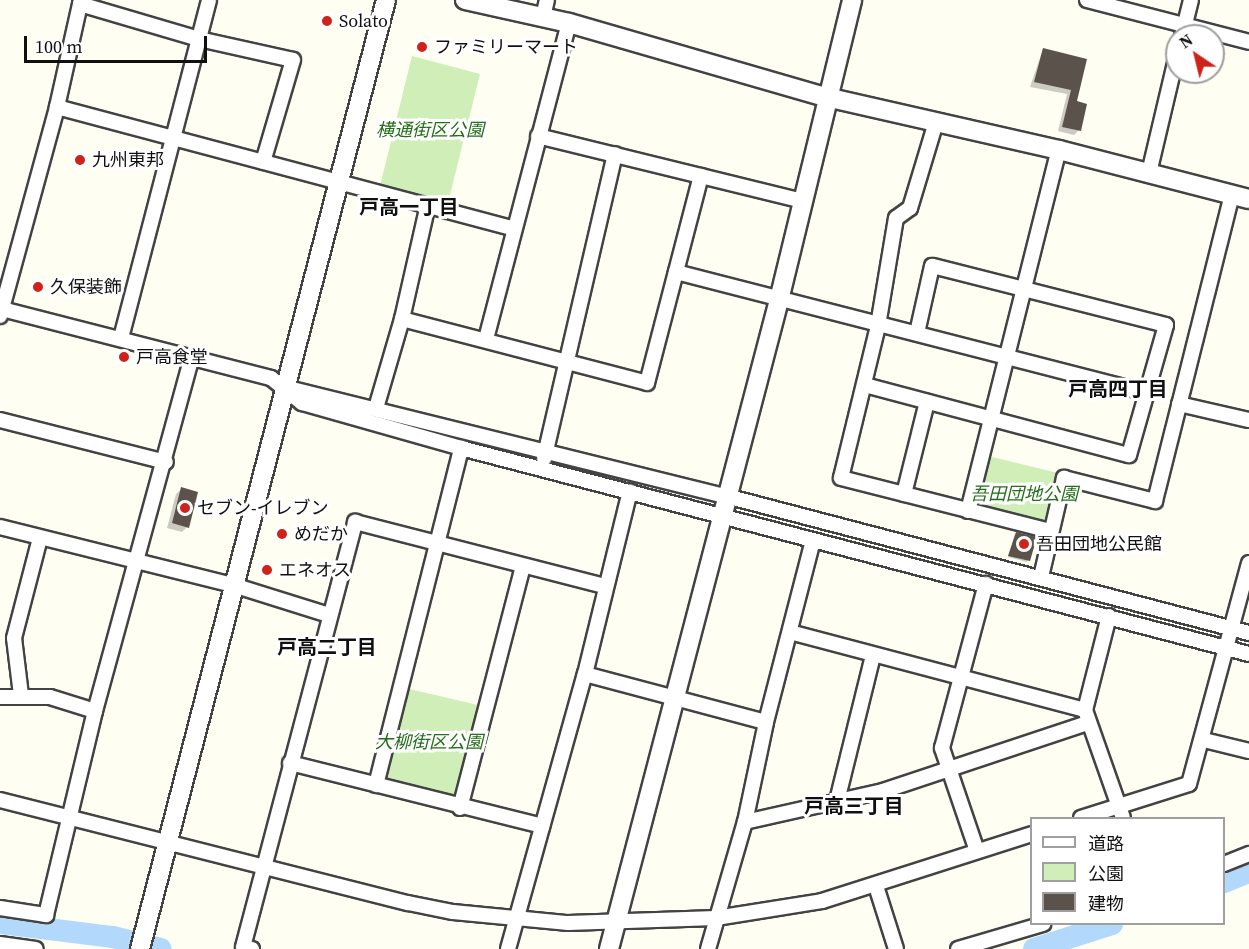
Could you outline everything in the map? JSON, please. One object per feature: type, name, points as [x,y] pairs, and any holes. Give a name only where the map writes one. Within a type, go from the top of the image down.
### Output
[{"type":"street","points":[[121,338],[209,0]]},
{"type":"street","points":[[142,944],[233,585],[288,388],[386,0]]},
{"type":"street","points":[[465,0],[545,8],[569,23],[826,97],[1059,150],[1241,197],[1179,404],[1155,501],[1064,478],[1041,576]]},
{"type":"street","points":[[609,949],[721,514],[779,300],[826,97],[852,0]]},
{"type":"street","points":[[1087,0],[1165,25]]},
{"type":"street","points":[[1185,24],[1191,0]]},
{"type":"street","points":[[263,162],[293,60],[199,39],[81,2],[57,107],[1,312],[121,338],[271,378],[288,388],[302,403],[461,448],[721,514],[1249,654]]},
{"type":"street","points":[[486,339],[513,228],[569,23]]},
{"type":"street","points":[[1225,38],[1249,42]]},
{"type":"street","points":[[1149,172],[1170,84]]},
{"type":"street","points":[[57,107],[340,185],[428,205],[513,228]]},
{"type":"street","points":[[936,122],[910,208],[896,218],[878,326],[841,478],[1050,531]]},
{"type":"street","points":[[538,136],[802,201]]},
{"type":"street","points":[[968,511],[989,417],[1059,150]]},
{"type":"street","points":[[542,469],[615,154]]},
{"type":"street","points":[[402,319],[486,339],[647,383],[701,176]]},
{"type":"street","points":[[376,408],[402,319],[428,205]]},
{"type":"street","points":[[864,385],[1129,455],[1166,325],[932,266],[918,333]]},
{"type":"street","points":[[676,272],[878,326],[1006,354],[1148,393]]},
{"type":"street","points":[[0,908],[46,915],[73,816],[95,711],[139,561],[192,357]]},
{"type":"street","points":[[288,388],[376,408],[1041,576],[1249,633]]},
{"type":"street","points":[[904,494],[927,402]]},
{"type":"street","points":[[1179,404],[1249,420]]},
{"type":"street","points":[[0,420],[166,462]]},
{"type":"street","points":[[376,785],[461,448]]},
{"type":"street","points":[[508,949],[585,674],[630,491]]},
{"type":"street","points":[[252,949],[243,946],[266,866],[290,763],[355,522],[523,567],[605,586]]},
{"type":"street","points":[[0,527],[233,585],[329,615]]},
{"type":"street","points":[[21,695],[14,638],[40,538]]},
{"type":"street","points":[[708,949],[745,822],[766,722],[813,540]]},
{"type":"street","points":[[1095,817],[1121,813],[1189,784],[1204,740],[1249,563]]},
{"type":"street","points":[[460,808],[523,567]]},
{"type":"street","points":[[977,851],[947,770],[943,734],[986,584]]},
{"type":"street","points":[[1109,616],[1086,716],[1121,813]]},
{"type":"street","points":[[790,632],[958,677],[1086,716]]},
{"type":"street","points":[[837,801],[873,656]]},
{"type":"street","points":[[585,674],[675,696],[766,722]]},
{"type":"street","points":[[0,697],[21,695],[50,697],[95,711]]},
{"type":"street","points":[[745,822],[837,801],[947,770],[1086,716]]},
{"type":"street","points":[[1204,740],[1249,751]]},
{"type":"street","points":[[290,763],[460,808],[542,826]]},
{"type":"street","points":[[0,800],[73,816],[408,903],[516,919],[616,922],[716,918],[822,901],[876,886],[1030,835]]},
{"type":"street","points":[[1225,864],[1249,854]]},
{"type":"street","points":[[876,886],[896,949]]},
{"type":"street","points":[[958,949],[1040,925]]},
{"type":"street","points":[[0,944],[36,949]]},
{"type":"green space","name":"横通街区公園","points":[[412,56],[480,74],[448,203],[380,186]]},
{"type":"green space","name":"吾田団地公園","points":[[984,455],[1062,474],[1047,530],[972,508]]},
{"type":"green space","name":"大柳街区公園","points":[[401,687],[482,706],[457,799],[377,779]]},
{"type":"building","points":[[1043,48],[1087,59],[1077,101],[1087,104],[1081,131],[1062,127],[1071,90],[1034,82]]},
{"type":"building","name":"セブン-イレブン","points":[[181,487],[198,492],[189,528],[172,523]]},
{"type":"building","name":"吾田団地公民館","points":[[1016,532],[1037,537],[1030,561],[1008,556]]},
{"type":"waterway","points":[[1225,882],[1249,872]]},
{"type":"waterway","points":[[0,923],[113,937],[161,949]]},
{"type":"waterway","points":[[1034,949],[1109,925]]},
{"type":"place","name":"Solato","points":[[327,21]]},
{"type":"place","name":"ファミリーマート","points":[[422,47]]},
{"type":"place","name":"九州東邦","points":[[80,160]]},
{"type":"place","name":"久保装飾","points":[[38,287]]},
{"type":"place","name":"戸高食堂","points":[[124,357]]},
{"type":"place","name":"セブン-イレブン","points":[[185,508]]},
{"type":"place","name":"めだか","points":[[282,534]]},
{"type":"place","name":"吾田団地公民館","points":[[1024,544]]},
{"type":"place","name":"エネオス","points":[[267,570]]},
{"type":"district","name":"戸高一丁目","points":[[409,207]]},
{"type":"district","name":"戸高四丁目","points":[[1118,389]]},
{"type":"district","name":"戸高二丁目","points":[[327,647]]},
{"type":"district","name":"戸高三丁目","points":[[854,806]]}]
